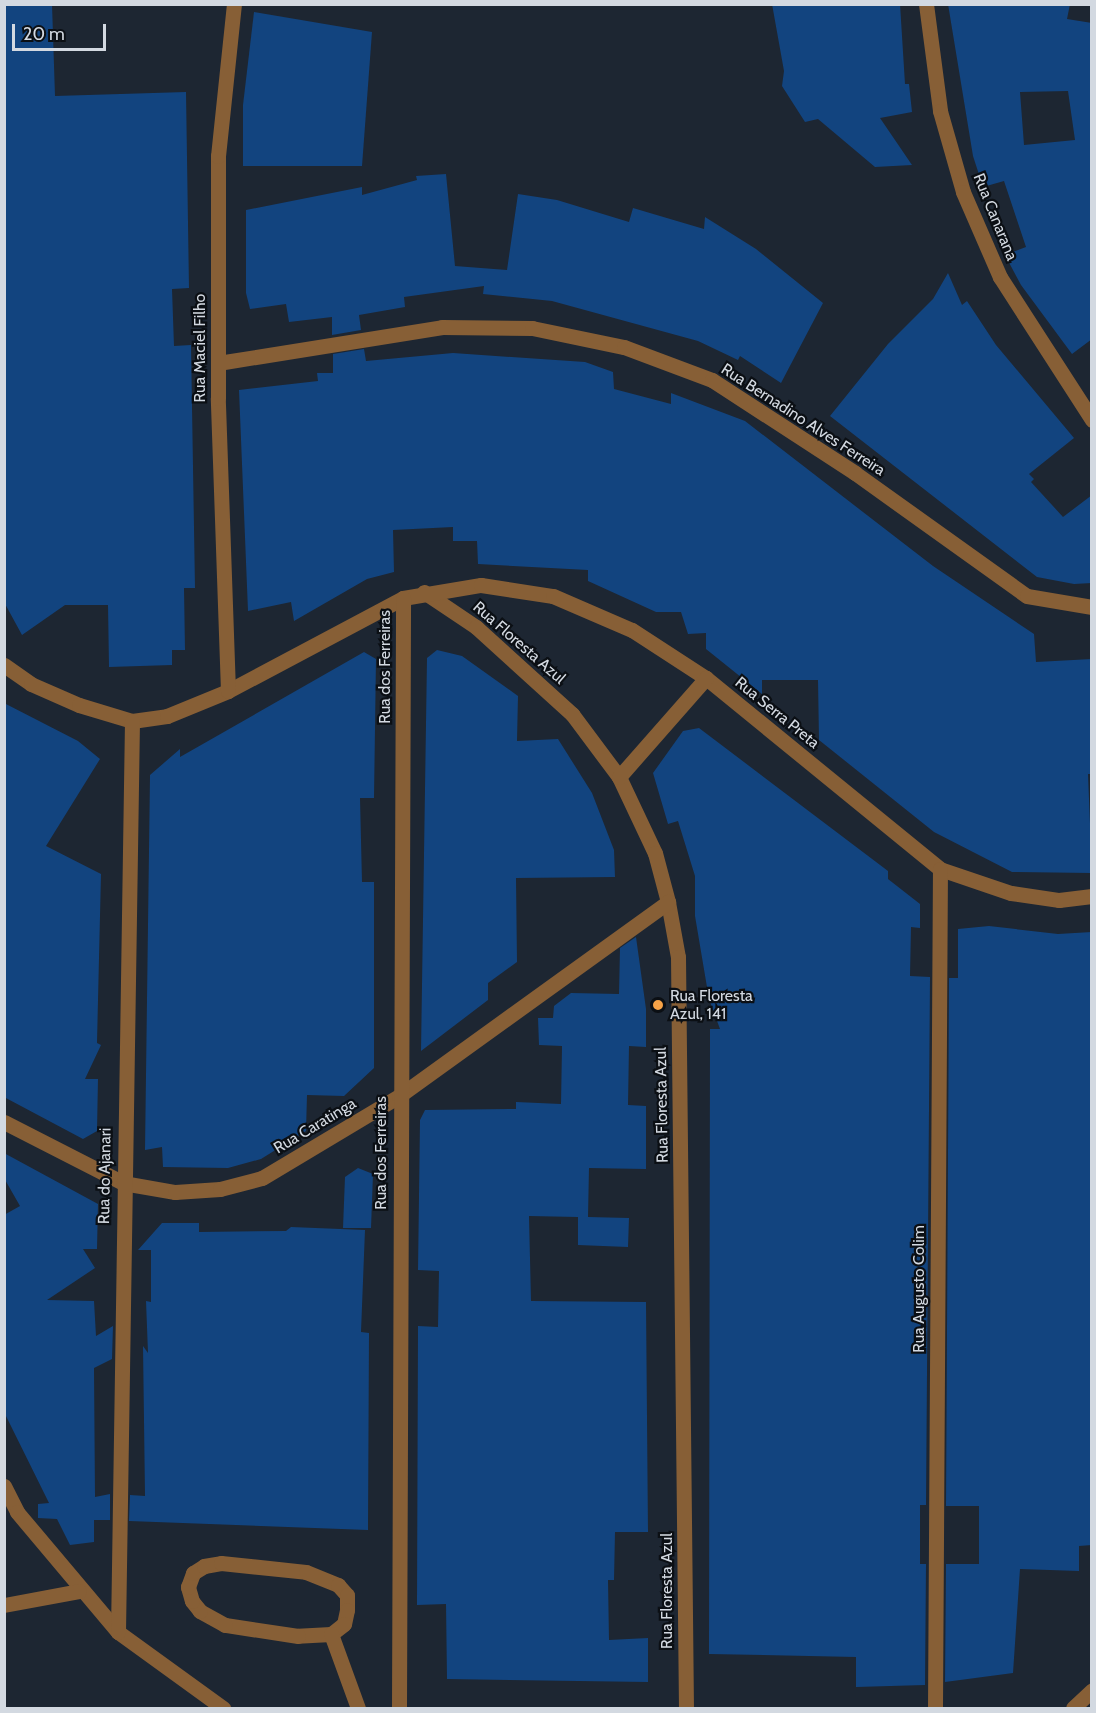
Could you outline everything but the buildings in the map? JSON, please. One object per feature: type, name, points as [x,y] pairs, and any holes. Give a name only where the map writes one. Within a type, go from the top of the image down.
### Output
[{"type":"street","name":"Rua Maciel Filho","points":[[228,691],[218,363],[218,156],[234,4]]},
{"type":"street","name":"Rua Canarana","points":[[926,4],[940,111],[963,192],[1000,277],[1092,420]]},
{"type":"street","name":"Rua Bernadino Alves Ferreira","points":[[218,363],[442,327],[531,328],[624,348],[712,380],[855,473],[1027,596],[1092,607]]},
{"type":"street","name":"Rua Serra Preta","points":[[424,592],[481,585],[553,596],[632,630],[706,678],[940,869],[1011,893],[1059,900],[1092,896]]},
{"type":"street","points":[[4,665],[31,684],[69,701],[132,721],[167,716],[228,691],[403,598],[424,592]]},
{"type":"street","name":"Rua Floresta Azul","points":[[424,592],[476,627],[572,714],[619,777],[655,853],[668,902],[678,957],[686,1708]]},
{"type":"street","name":"Rua dos Ferreiras","points":[[399,1708],[399,1096],[403,598]]},
{"type":"street","points":[[619,777],[706,678]]},
{"type":"street","name":"Rua do Ajanari","points":[[118,1632],[123,1183],[132,721]]},
{"type":"street","name":"Rua Augusto Colim","points":[[935,1708],[940,869]]},
{"type":"street","name":"Rua Caratinga","points":[[4,1122],[123,1183],[175,1192],[220,1189],[262,1178],[399,1096],[668,902]]},
{"type":"street","points":[[4,1486],[11,1508],[79,1591],[118,1632],[224,1708]]},
{"type":"street","points":[[221,1563],[325,1577],[346,1595],[344,1624],[331,1634],[298,1636],[225,1625],[200,1611],[192,1601],[188,1587],[193,1573],[204,1566],[221,1563]]},
{"type":"street","points":[[4,1605],[79,1591]]},
{"type":"street","points":[[331,1634],[358,1708]]},
{"type":"street","points":[[1073,1708],[1092,1690]]},
{"type":"place","name":"Rua Floresta Azul, 141","points":[[658,1005]]}]
